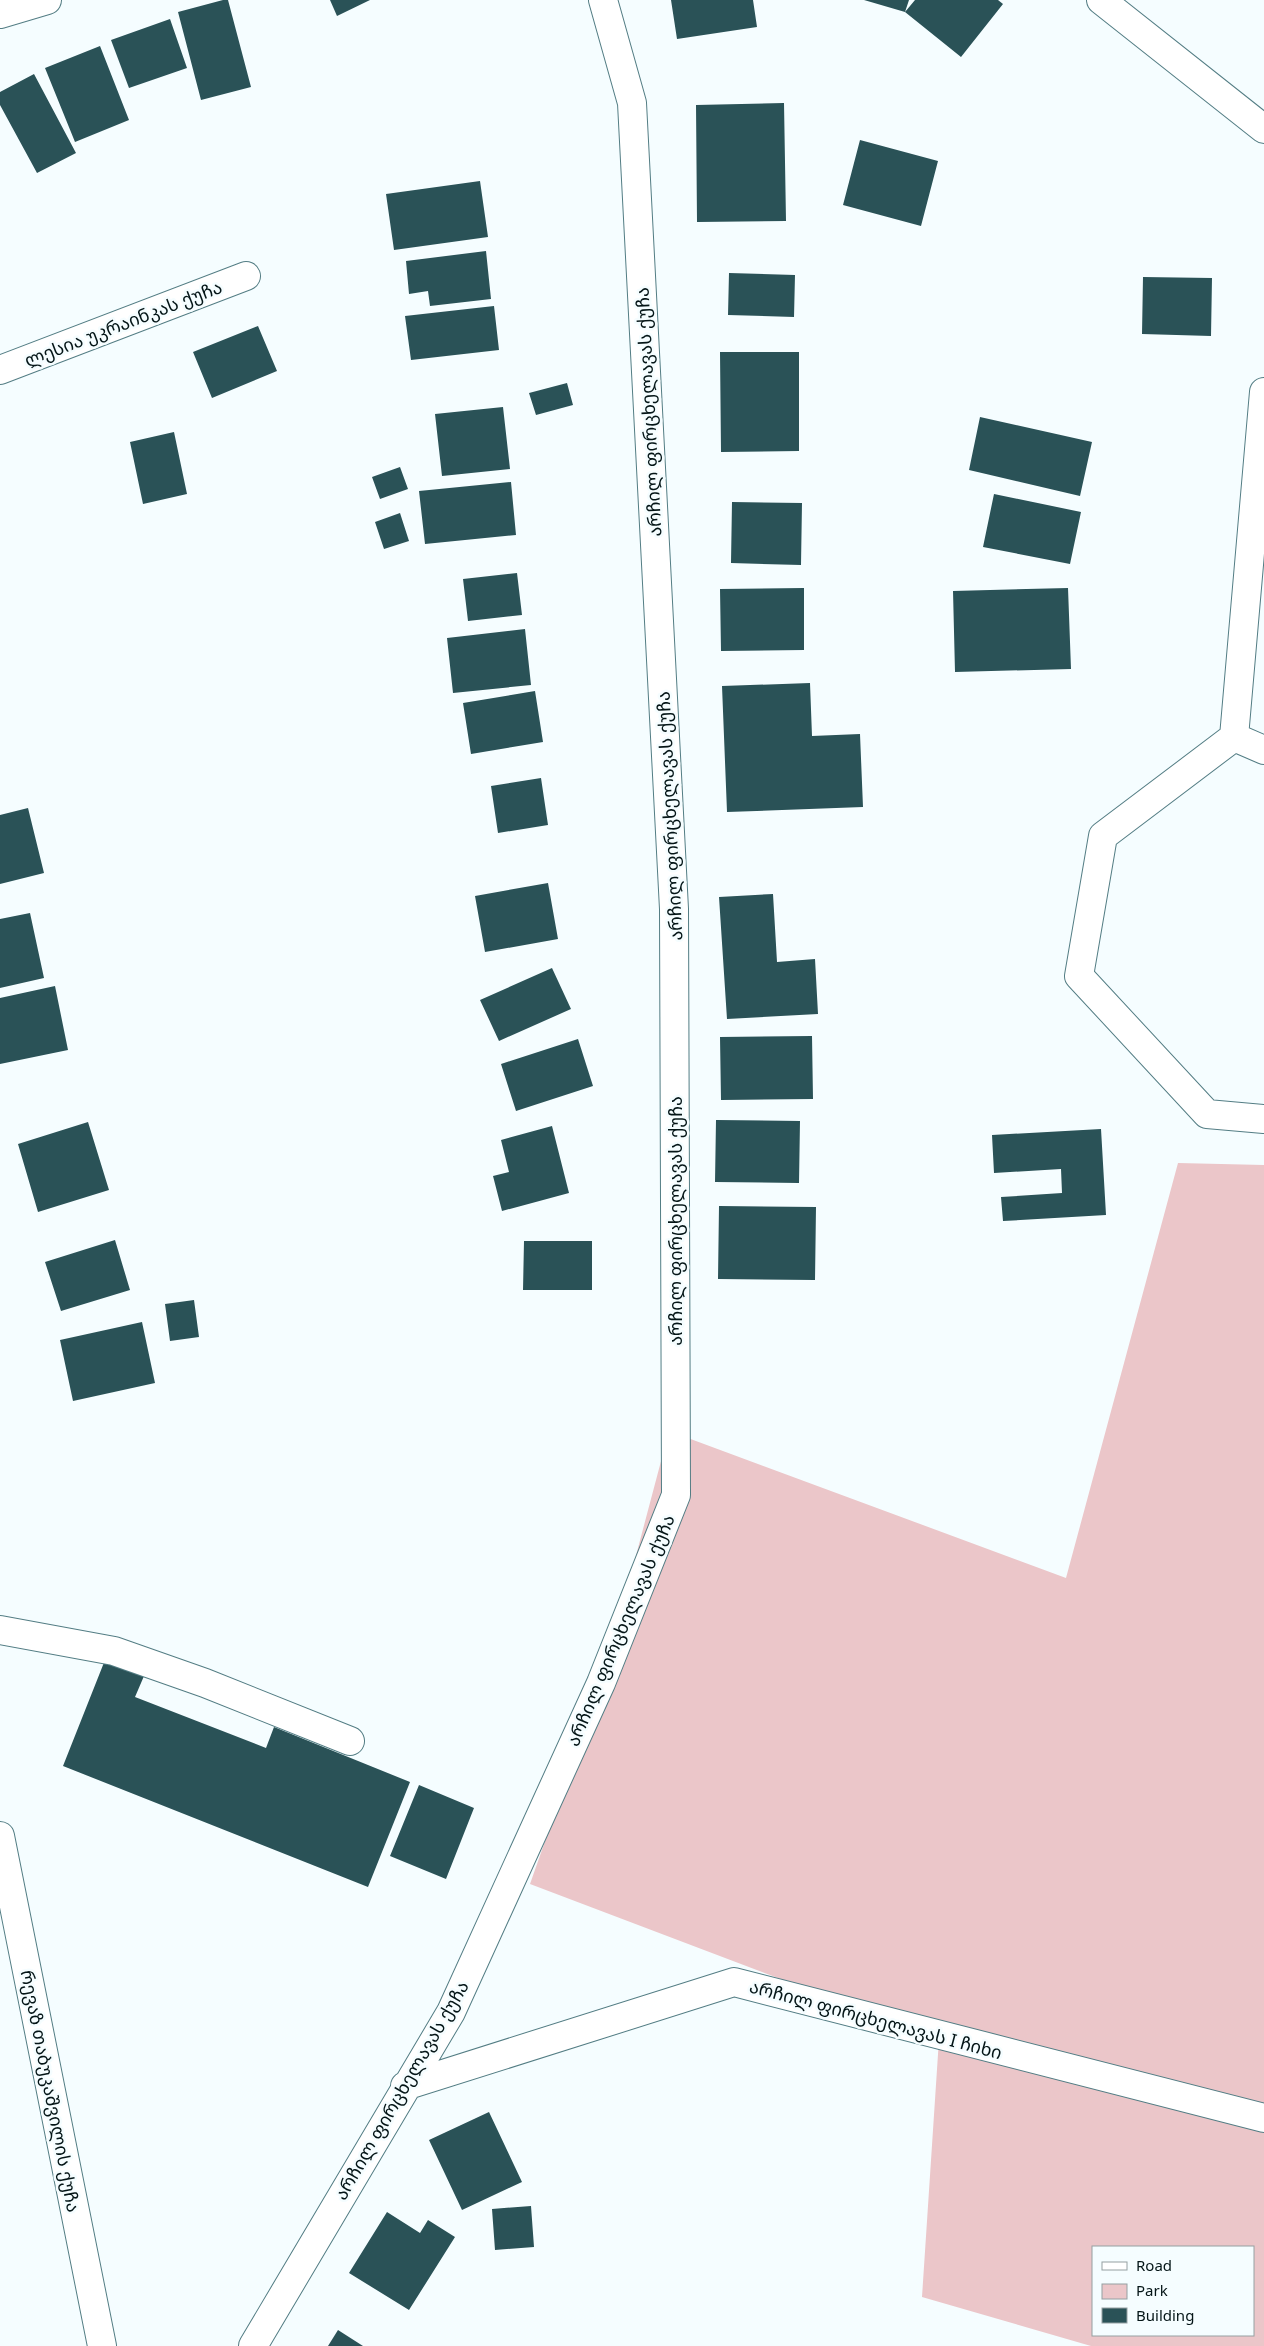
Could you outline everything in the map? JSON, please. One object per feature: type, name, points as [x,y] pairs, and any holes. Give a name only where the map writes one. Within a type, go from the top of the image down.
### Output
[{"type":"street","points":[[0,14],[47,0]]},
{"type":"street","name":"არჩილ ფირცხელავას ქუჩა","points":[[252,2346],[451,2012],[601,1683],[676,1495],[674,909],[632,103],[603,0]]},
{"type":"street","points":[[1101,0],[1264,129]]},
{"type":"street","name":"ლესია უკრაინკას ქუჩა","points":[[0,370],[246,276]]},
{"type":"street","points":[[1264,392],[1234,737],[1103,836],[1079,976],[1207,1114],[1264,1119]]},
{"type":"street","points":[[1234,737],[1264,750]]},
{"type":"street","points":[[0,1630],[114,1651],[205,1683],[350,1741]]},
{"type":"street","name":"რევაზ თაბუკაშვილის ქუჩა","points":[[0,1836],[102,2346]]},
{"type":"street","name":"არჩილ ფირცხელავას I ჩიხი","points":[[406,2086],[734,1982],[1264,2118]]},
{"type":"green space","points":[[1178,1163],[1264,1165],[1264,2346],[1091,2346],[922,2297],[939,2039],[530,1884],[607,1665],[669,1431],[1066,1578]]},
{"type":"building","points":[[228,0],[251,87],[201,100],[178,12]]},
{"type":"building","points":[[330,0],[370,0],[337,16]]},
{"type":"building","points":[[671,0],[753,0],[757,27],[677,39]]},
{"type":"building","points":[[864,0],[909,0],[905,12]]},
{"type":"building","points":[[915,0],[998,0],[1003,4],[961,57],[905,12]]},
{"type":"building","points":[[170,19],[187,68],[129,88],[111,40]]},
{"type":"building","points":[[100,46],[129,120],[75,142],[45,68]]},
{"type":"building","points":[[34,74],[76,153],[37,173],[0,105],[0,92]]},
{"type":"building","points":[[784,103],[786,221],[697,222],[696,105]]},
{"type":"building","points":[[860,140],[938,161],[921,226],[843,205]]},
{"type":"building","points":[[480,181],[488,237],[394,250],[386,194]]},
{"type":"building","points":[[486,251],[491,299],[430,306],[428,291],[409,294],[406,261]]},
{"type":"building","points":[[729,273],[795,275],[794,317],[728,315]]},
{"type":"building","points":[[1143,277],[1212,278],[1211,336],[1142,334]]},
{"type":"building","points":[[494,306],[499,350],[411,360],[405,316]]},
{"type":"building","points":[[258,326],[277,371],[212,398],[193,352]]},
{"type":"building","points":[[720,352],[799,352],[799,451],[721,452]]},
{"type":"building","points":[[567,383],[573,405],[536,415],[529,393]]},
{"type":"building","points":[[503,407],[510,469],[442,476],[435,414]]},
{"type":"building","points":[[980,417],[1092,442],[1080,496],[969,470]]},
{"type":"building","points":[[174,432],[187,494],[143,504],[130,442]]},
{"type":"building","points":[[400,467],[408,489],[380,499],[372,477]]},
{"type":"building","points":[[511,482],[516,535],[425,544],[419,491]]},
{"type":"building","points":[[994,494],[1081,512],[1070,564],[983,547]]},
{"type":"building","points":[[732,502],[802,503],[801,565],[731,563]]},
{"type":"building","points":[[400,513],[409,541],[384,549],[375,522]]},
{"type":"building","points":[[517,573],[522,615],[468,621],[463,579]]},
{"type":"building","points":[[804,588],[804,650],[721,651],[720,589]]},
{"type":"building","points":[[1068,588],[1071,669],[955,672],[953,591]]},
{"type":"building","points":[[525,629],[531,685],[453,693],[447,638]]},
{"type":"building","points":[[810,683],[812,736],[860,734],[863,807],[727,812],[722,686]]},
{"type":"building","points":[[535,691],[543,742],[471,754],[463,703]]},
{"type":"building","points":[[541,778],[548,825],[498,833],[491,786]]},
{"type":"building","points":[[28,808],[44,873],[0,884],[0,815]]},
{"type":"building","points":[[548,883],[558,939],[485,952],[475,896]]},
{"type":"building","points":[[773,894],[777,962],[815,959],[818,1014],[727,1019],[719,897]]},
{"type":"building","points":[[30,913],[44,978],[0,988],[0,919]]},
{"type":"building","points":[[552,968],[571,1009],[499,1041],[480,1000]]},
{"type":"building","points":[[55,986],[68,1050],[0,1064],[0,998]]},
{"type":"building","points":[[812,1036],[813,1099],[721,1100],[720,1037]]},
{"type":"building","points":[[578,1039],[593,1086],[516,1111],[501,1064]]},
{"type":"building","points":[[716,1120],[800,1121],[799,1183],[715,1182]]},
{"type":"building","points":[[88,1122],[109,1190],[38,1212],[18,1144]]},
{"type":"building","points":[[552,1126],[569,1193],[502,1211],[493,1176],[509,1172],[501,1140]]},
{"type":"building","points":[[1101,1129],[1106,1215],[1003,1221],[1001,1197],[1062,1193],[1061,1169],[994,1173],[992,1135]]},
{"type":"building","points":[[719,1206],[816,1207],[815,1280],[718,1279]]},
{"type":"building","points":[[115,1240],[130,1290],[61,1311],[45,1262]]},
{"type":"building","points":[[524,1241],[592,1241],[592,1290],[523,1290]]},
{"type":"building","points":[[194,1300],[199,1337],[170,1341],[165,1304]]},
{"type":"building","points":[[142,1322],[155,1383],[73,1401],[60,1340]]},
{"type":"building","points":[[105,1660],[144,1676],[135,1697],[266,1748],[274,1727],[410,1782],[368,1887],[63,1766]]},
{"type":"building","points":[[419,1785],[474,1808],[446,1879],[390,1856]]},
{"type":"building","points":[[489,2112],[522,2182],[462,2210],[429,2140]]},
{"type":"building","points":[[531,2206],[534,2247],[495,2250],[492,2209]]},
{"type":"building","points":[[387,2212],[420,2233],[428,2220],[455,2237],[409,2310],[349,2273]]},
{"type":"building","points":[[338,2330],[363,2346],[328,2346]]}]
